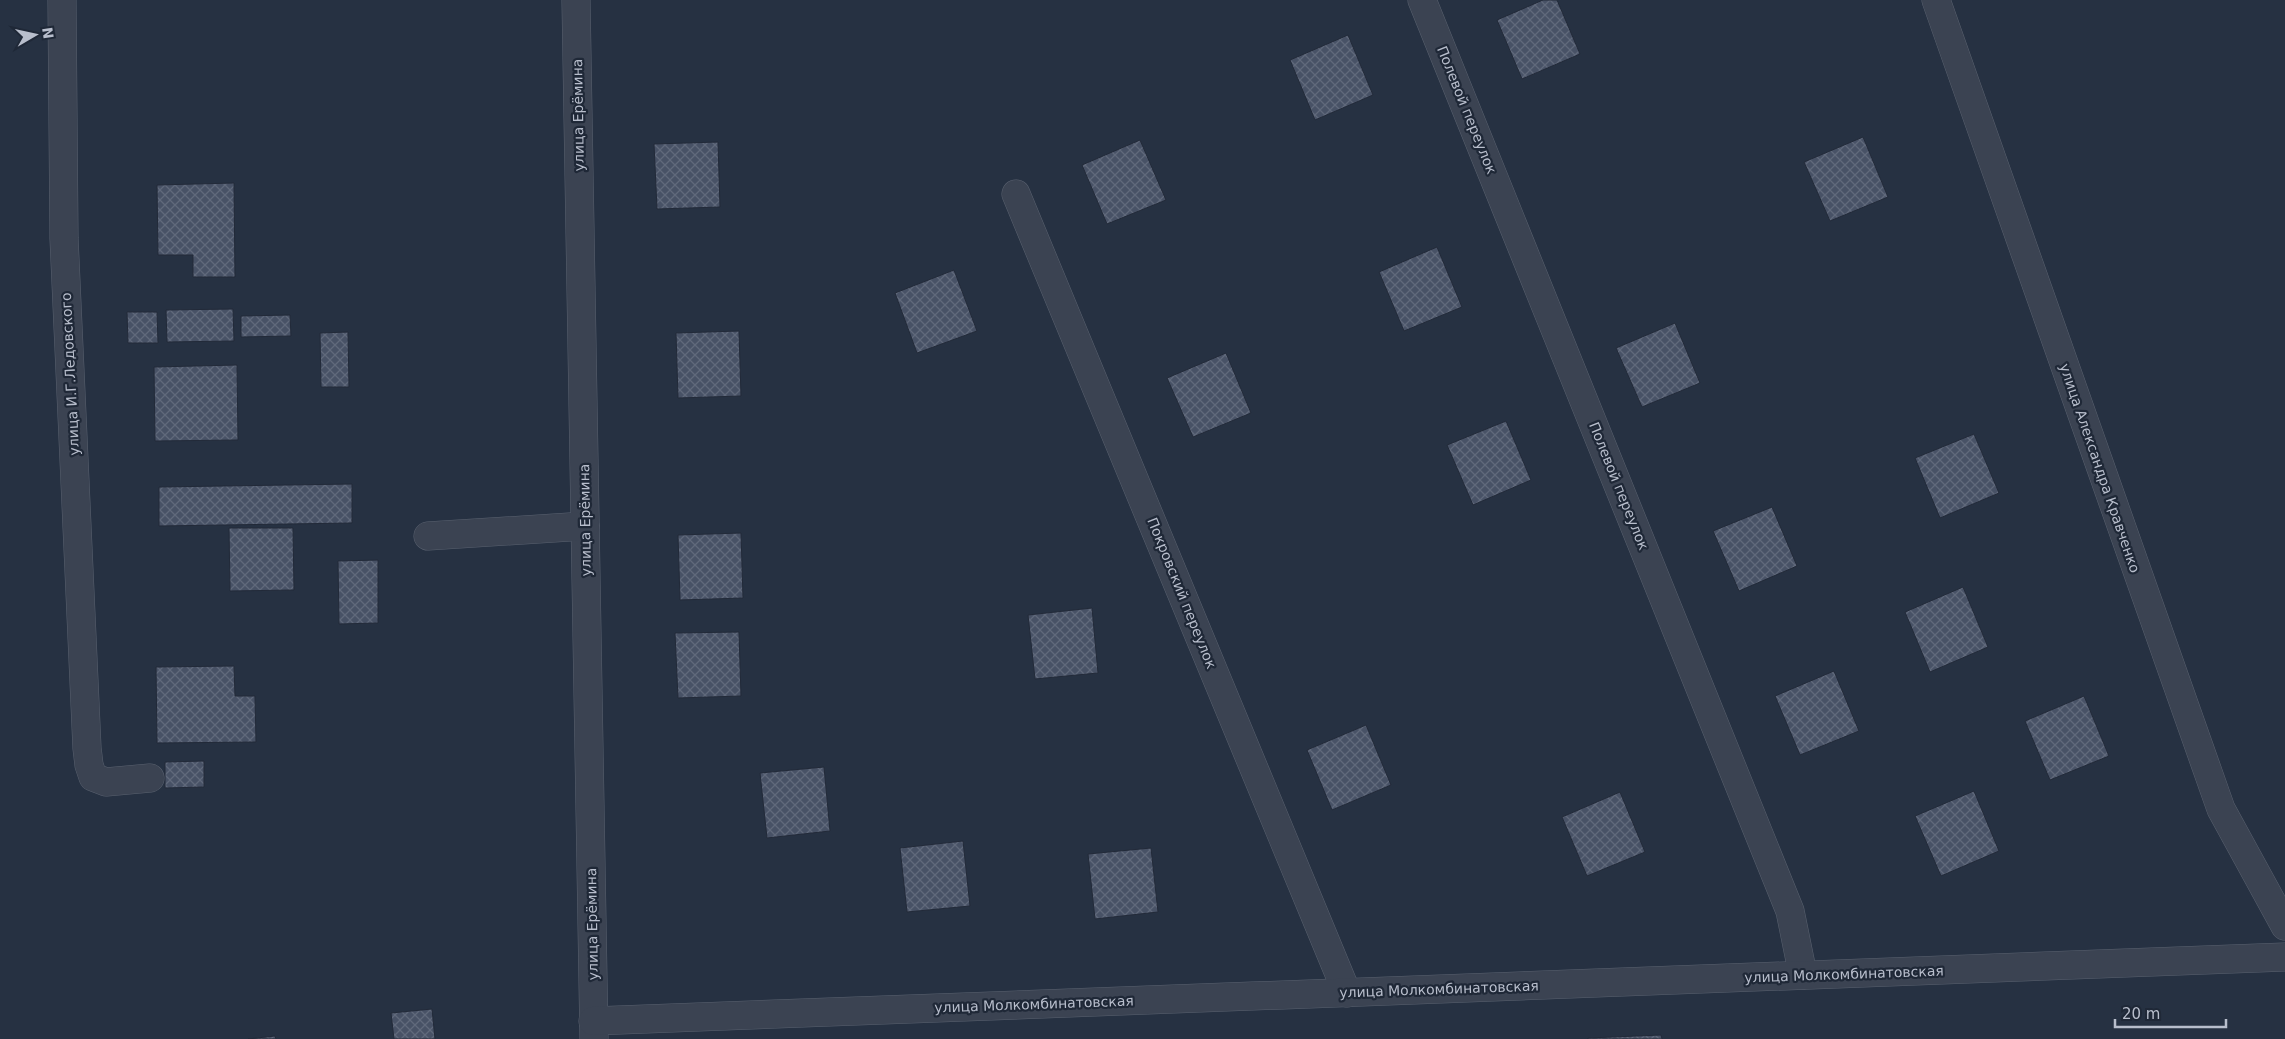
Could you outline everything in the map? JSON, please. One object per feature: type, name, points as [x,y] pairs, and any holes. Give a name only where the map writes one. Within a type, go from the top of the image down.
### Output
[{"type":"street","name":"улица И.Г.Ледовского","points":[[62,0],[64,238],[86,748],[93,776],[106,782],[150,778]]},
{"type":"street","name":"улица Ерёмина","points":[[576,0],[593,1030]]},
{"type":"street","name":"Полевой переулок","points":[[1422,0],[1790,911],[1803,976]]},
{"type":"street","name":"улица Александра Кравченко","points":[[1936,0],[2221,809],[2285,926]]},
{"type":"street","name":"Покровский переулок","points":[[1016,194],[1347,993]]},
{"type":"street","points":[[428,536],[585,526]]},
{"type":"street","name":"улица Молкомбинатовская","points":[[593,1030],[1347,993],[2285,957]]},
{"type":"building","points":[[1543,0],[1557,0],[1580,54],[1522,79],[1497,20]]},
{"type":"building","points":[[1348,35],[1373,95],[1315,120],[1290,60]]},
{"type":"building","points":[[1863,137],[1888,197],[1830,221],[1804,162]]},
{"type":"building","points":[[1140,140],[1166,200],[1107,224],[1082,165]]},
{"type":"building","points":[[718,142],[720,207],[657,209],[654,144]]},
{"type":"building","points":[[234,183],[235,277],[193,277],[193,255],[158,255],[157,185]]},
{"type":"building","points":[[1437,247],[1462,307],[1404,331],[1379,272]]},
{"type":"building","points":[[954,270],[977,331],[917,353],[895,293]]},
{"type":"building","points":[[233,309],[234,341],[167,342],[166,310]]},
{"type":"building","points":[[127,312],[157,312],[158,343],[128,343]]},
{"type":"building","points":[[290,315],[291,336],[241,337],[241,316]]},
{"type":"building","points":[[1675,323],[1700,383],[1642,407],[1616,348]]},
{"type":"building","points":[[739,331],[741,396],[678,398],[676,333]]},
{"type":"building","points":[[348,332],[349,387],[321,387],[320,333]]},
{"type":"building","points":[[1226,353],[1251,413],[1193,437],[1167,378]]},
{"type":"building","points":[[237,365],[238,440],[155,441],[154,367]]},
{"type":"building","points":[[1506,421],[1531,480],[1473,505],[1447,445]]},
{"type":"building","points":[[1974,434],[1999,493],[1940,518],[1915,458]]},
{"type":"building","points":[[352,484],[352,523],[159,526],[159,487]]},
{"type":"building","points":[[1772,507],[1797,566],[1739,591],[1713,531]]},
{"type":"building","points":[[229,528],[293,528],[294,590],[230,591]]},
{"type":"building","points":[[741,533],[743,598],[680,600],[678,535]]},
{"type":"building","points":[[378,560],[378,623],[339,624],[338,561]]},
{"type":"building","points":[[1963,587],[1988,647],[1930,672],[1905,612]]},
{"type":"building","points":[[1092,608],[1098,673],[1035,679],[1028,615]]},
{"type":"building","points":[[739,632],[741,696],[678,698],[675,633]]},
{"type":"building","points":[[234,666],[235,696],[255,696],[256,742],[157,743],[156,667]]},
{"type":"building","points":[[1834,671],[1859,731],[1800,755],[1775,696]]},
{"type":"building","points":[[2084,696],[2109,756],[2050,780],[2025,721]]},
{"type":"building","points":[[1366,725],[1391,785],[1332,810],[1307,750]]},
{"type":"building","points":[[204,761],[204,787],[165,788],[165,762]]},
{"type":"building","points":[[824,767],[830,831],[767,838],[760,773]]},
{"type":"building","points":[[1974,791],[1999,851],[1941,876],[1915,816]]},
{"type":"building","points":[[1620,792],[1645,852],[1587,876],[1562,817]]},
{"type":"building","points":[[963,841],[970,906],[907,912],[900,848]]},
{"type":"building","points":[[1151,848],[1158,912],[1095,919],[1088,854]]},
{"type":"building","points":[[432,1009],[435,1039],[394,1039],[391,1013]]},
{"type":"building","points":[[1661,1035],[1662,1039],[1588,1039],[1588,1038]]},
{"type":"building","points":[[275,1036],[276,1039],[248,1039]]}]
